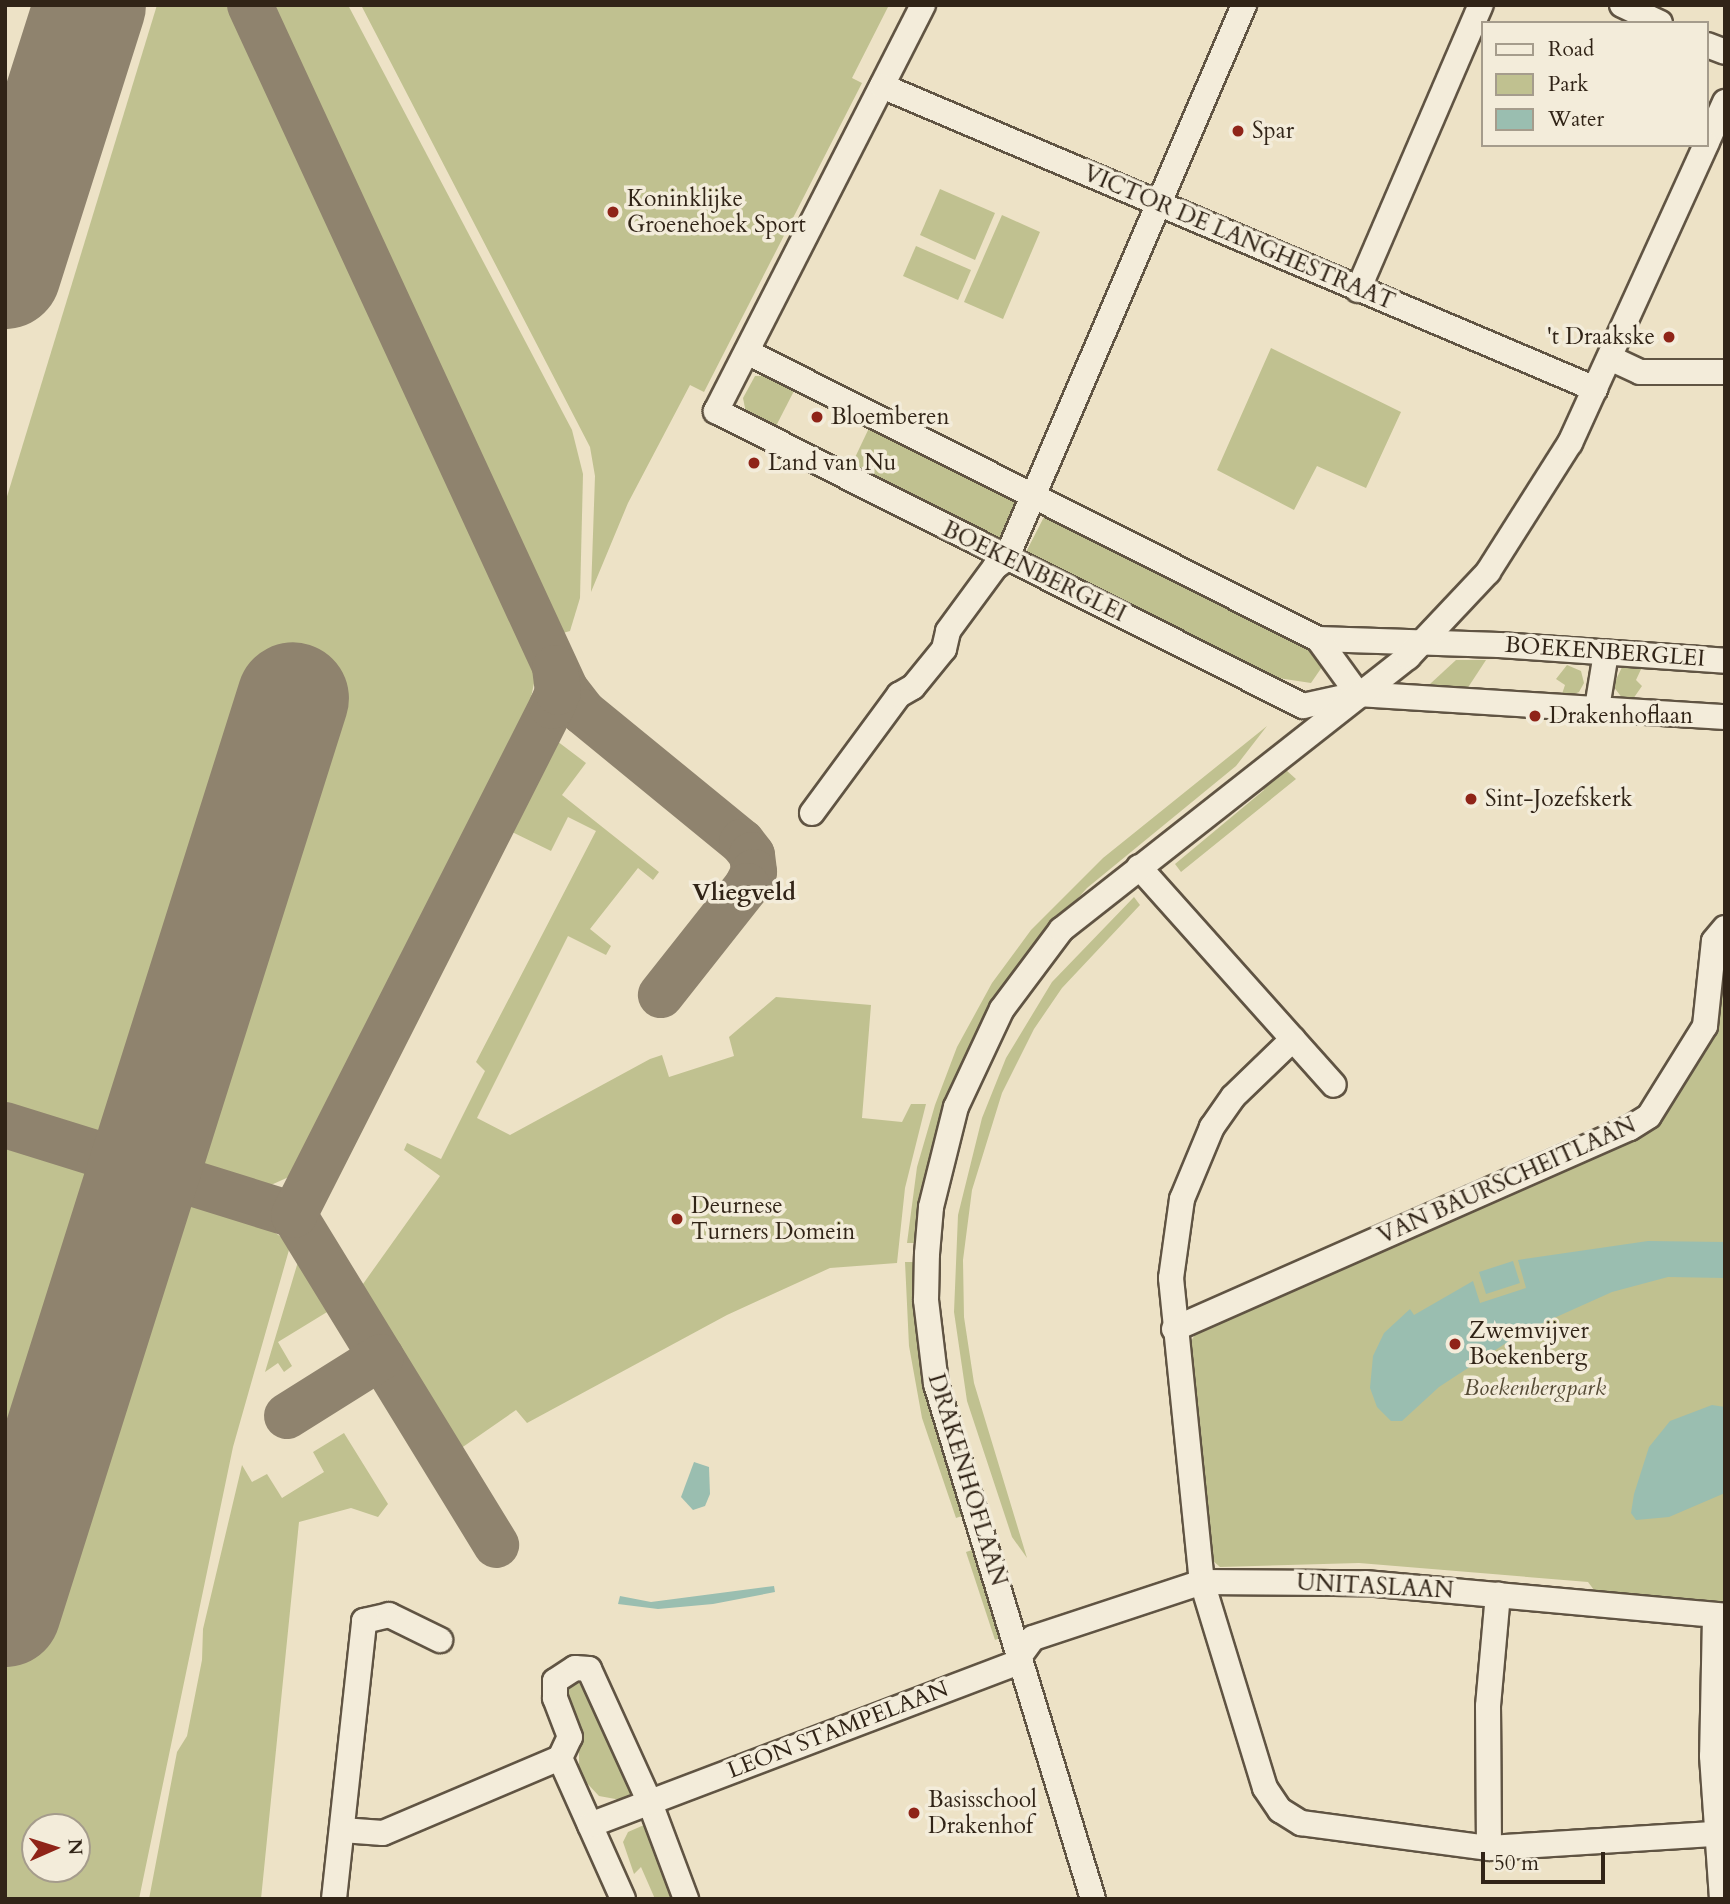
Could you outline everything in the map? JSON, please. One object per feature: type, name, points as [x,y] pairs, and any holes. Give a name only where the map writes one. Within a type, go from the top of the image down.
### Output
[{"type":"street","points":[[747,352],[923,5]]},
{"type":"street","points":[[812,813],[899,695],[913,687],[944,649],[948,631],[995,567],[1006,559],[1035,499],[1244,5]]},
{"type":"street","points":[[1358,290],[1481,5]]},
{"type":"street","points":[[1622,5],[1656,21]]},
{"type":"street","points":[[1709,45],[1725,52]]},
{"type":"street","name":"VICTOR DE LANGHESTRAAT","points":[[883,86],[1595,389]]},
{"type":"street","name":"DRAKENHOFLAAN","points":[[1709,139],[1725,102]]},
{"type":"street","name":"DRAKENHOFLAAN","points":[[1093,1899],[1027,1644],[954,1391],[942,1297],[945,1213],[956,1157],[982,1081],[1012,1022],[1072,940],[1139,867],[1424,642],[1488,572],[1527,514],[1595,389],[1706,147]]},
{"type":"street","name":"BOEKENBERGLEI","points":[[1725,661],[1424,642],[1318,639],[747,352],[716,411],[1303,706],[1358,694],[1725,717]]},
{"type":"street","points":[[1610,358],[1640,373],[1725,372]]},
{"type":"street","name":"BOEKENBERGLEI","points":[[1318,639],[1358,694]]},
{"type":"street","points":[[1597,708],[1606,653]]},
{"type":"street","points":[[1139,867],[1334,1085]]},
{"type":"street","name":"VAN BAURSCHEITLAAN","points":[[1174,1329],[1630,1128],[1649,1116],[1706,1027],[1714,941],[1725,928]]},
{"type":"street","points":[[1293,1039],[1233,1097],[1196,1161],[1174,1237],[1174,1329],[1202,1582],[1265,1788],[1280,1810],[1317,1827],[1489,1848],[1721,1833]]},
{"type":"street","name":"UNITASLAAN","points":[[1027,1644],[1202,1582],[1365,1583],[1720,1616]]},
{"type":"street","points":[[1489,1848],[1488,1706],[1498,1594]]},
{"type":"street","points":[[334,1899],[364,1621],[389,1615],[440,1640]]},
{"type":"street","points":[[1720,1616],[1712,1756],[1721,1833],[1722,1899]]},
{"type":"street","name":"DRAKENHOFLAAN","points":[[1027,1644],[1110,1899]]},
{"type":"street","name":"LEON STAMPELAAN","points":[[590,1825],[1014,1664],[1027,1644]]},
{"type":"street","points":[[342,1830],[383,1833],[560,1758],[569,1737],[555,1698],[555,1681],[558,1675],[582,1667],[595,1675],[650,1803],[687,1899]]},
{"type":"street","points":[[560,1758],[622,1899]]},
{"type":"green space","points":[[157,5],[232,5],[536,674],[527,716],[302,1171],[271,1185],[5,1108],[5,503]]},
{"type":"green space","points":[[268,5],[348,5],[572,430],[583,474],[580,598],[570,631],[563,633],[552,624]]},
{"type":"green space","name":"Koninklijke Groenehoek Sport","points":[[361,5],[889,5],[852,78],[862,83],[704,392],[690,385],[628,503],[591,592],[595,476],[590,447]]},
{"type":"green space","points":[[940,189],[995,213],[975,260],[920,235]]},
{"type":"green space","points":[[1002,215],[1040,232],[1003,319],[964,302]]},
{"type":"green space","points":[[916,246],[971,270],[958,300],[903,276]]},
{"type":"green space","points":[[1271,348],[1401,412],[1366,488],[1317,466],[1294,510],[1217,470]]},
{"type":"green space","points":[[755,376],[771,376],[795,389],[775,428],[746,413],[743,398]]},
{"type":"green space","points":[[870,426],[1018,499],[998,542],[850,468]]},
{"type":"green space","points":[[1046,513],[1298,639],[1315,651],[1322,667],[1311,683],[1278,678],[1276,683],[1024,556]]},
{"type":"green space","points":[[1456,660],[1486,660],[1467,689],[1430,684]]},
{"type":"green space","points":[[1567,665],[1581,671],[1584,683],[1579,692],[1567,697],[1562,694],[1565,685],[1556,679]]},
{"type":"green space","points":[[1623,665],[1643,665],[1636,680],[1642,686],[1633,699],[1623,699],[1613,686]]},
{"type":"green space","points":[[1267,726],[1236,766],[1087,888],[1016,968],[955,1079],[931,1154],[917,1243],[907,1243],[917,1167],[935,1105],[957,1047],[992,983],[1031,930],[1103,858]]},
{"type":"green space","name":"Deurnese Turners Domein","points":[[553,738],[586,763],[562,795],[659,872],[653,880],[638,868],[590,929],[611,946],[606,955],[568,936],[477,1118],[510,1135],[650,1059],[662,1055],[669,1077],[734,1056],[729,1037],[776,997],[871,1005],[862,1118],[902,1122],[911,1104],[926,1104],[905,1188],[897,1263],[830,1268],[727,1315],[527,1423],[516,1410],[457,1451],[358,1291],[440,1176],[404,1150],[407,1143],[441,1159],[485,1071],[476,1062],[596,831],[568,817],[551,851],[508,830]]},
{"type":"green space","points":[[1286,770],[1296,779],[1181,872],[1175,864],[1264,790],[1260,785]]},
{"type":"green space","points":[[1134,897],[1140,905],[1062,988],[1034,1029],[1002,1093],[972,1190],[963,1260],[964,1317],[974,1383],[1027,1558],[1012,1537],[967,1401],[954,1312],[958,1215],[982,1118],[1006,1058],[1052,982]]},
{"type":"green space","name":"Boekenbergpark","points":[[1725,938],[1725,1603],[1594,1590],[1588,1582],[1359,1563],[1220,1567],[1212,1560],[1188,1346],[1196,1333],[1645,1130],[1706,1052],[1719,1011]]},
{"type":"green space","points":[[5,1145],[261,1223],[284,1239],[289,1250],[233,1447],[139,1899],[5,1899]]},
{"type":"green space","points":[[300,1255],[332,1309],[278,1342],[292,1366],[284,1372],[278,1363],[265,1372]]},
{"type":"green space","points":[[905,1262],[916,1262],[931,1412],[968,1514],[956,1518],[922,1418],[909,1346]]},
{"type":"green space","points":[[344,1433],[388,1504],[378,1517],[351,1508],[299,1522],[261,1899],[149,1899],[177,1752],[187,1736],[202,1660],[203,1629],[242,1465],[252,1482],[267,1474],[282,1498],[324,1472],[313,1452]]},
{"type":"green space","points":[[978,1548],[1007,1635],[995,1640],[966,1552]]},
{"type":"green space","points":[[580,1676],[634,1797],[621,1800],[599,1796],[584,1780],[579,1767],[579,1731],[565,1683]]},
{"type":"green space","points":[[644,1825],[676,1899],[655,1899],[641,1867],[634,1874],[623,1842],[628,1832]]},
{"type":"water","points":[[1648,1241],[1725,1242],[1725,1278],[1668,1277],[1612,1292],[1523,1332],[1439,1387],[1402,1421],[1391,1421],[1377,1407],[1370,1388],[1373,1356],[1384,1333],[1410,1309],[1414,1315],[1473,1281],[1480,1303],[1526,1288],[1518,1260]]},
{"type":"water","points":[[1513,1261],[1520,1283],[1486,1294],[1479,1272]]},
{"type":"water","points":[[1712,1405],[1725,1407],[1725,1493],[1669,1517],[1636,1520],[1631,1513],[1634,1494],[1649,1447],[1670,1421]]},
{"type":"water","points":[[694,1462],[709,1467],[710,1494],[705,1506],[693,1510],[681,1497]]},
{"type":"water","points":[[774,1586],[775,1592],[713,1604],[658,1609],[618,1604],[620,1596],[651,1602]]},
{"type":"taxiway","points":[[250,5],[566,690],[583,712],[742,842],[752,855],[754,872],[747,886],[661,995]]},
{"type":"taxiway","points":[[294,1215],[552,706],[558,692],[555,668]]},
{"type":"taxiway","points":[[5,1125],[294,1215],[496,1545]]},
{"type":"taxiway","points":[[287,1416],[381,1357]]},
{"type":"runway","points":[[5,273],[90,5]]},
{"type":"runway","points":[[5,1611],[293,698]]},
{"type":"place","name":"Spar","points":[[1238,131]]},
{"type":"place","name":"Koninklijke Groenehoek Sport","points":[[613,212]]},
{"type":"place","name":"'t Draakske","points":[[1669,337]]},
{"type":"place","name":"Bloemberen","points":[[817,417]]},
{"type":"place","name":"Land van Nu","points":[[754,463]]},
{"type":"place","name":"Drakenhoflaan","points":[[1535,716]]},
{"type":"place","name":"Sint-Jozefskerk","points":[[1471,799]]},
{"type":"place","name":"Deurnese Turners Domein","points":[[677,1219]]},
{"type":"place","name":"Zwemvijver Boekenberg","points":[[1455,1344]]},
{"type":"place","name":"Basisschool Drakenhof","points":[[914,1813]]},
{"type":"district","name":"Vliegveld","points":[[744,893]]}]
